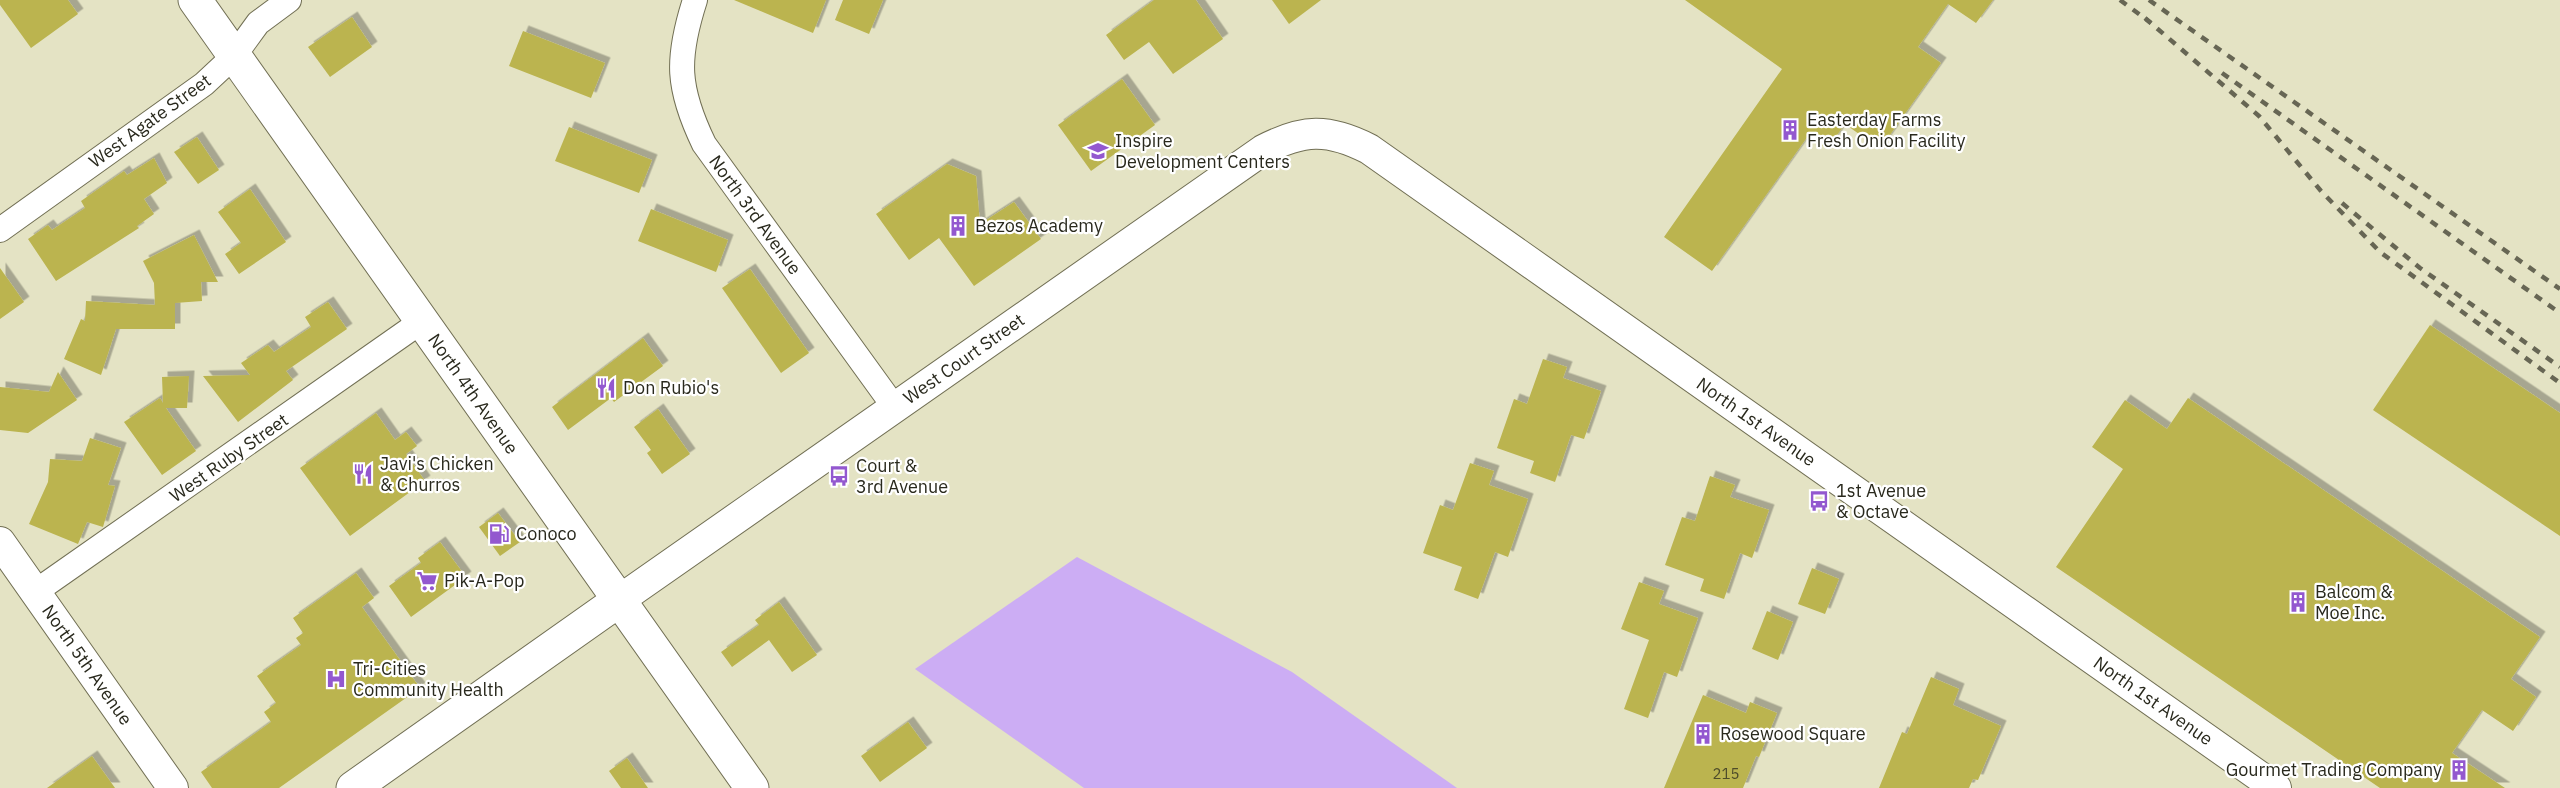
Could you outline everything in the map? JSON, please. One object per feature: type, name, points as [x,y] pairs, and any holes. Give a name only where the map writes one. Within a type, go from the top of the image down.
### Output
[{"type":"main road","name":"North 4th Avenue","points":[[195,0],[752,788]]},
{"type":"main road","points":[[353,788],[618,601]]},
{"type":"street","name":"West Agate Street","points":[[0,230],[204,84],[234,56],[258,23],[289,0]]},
{"type":"street","name":"North 3rd Avenue","points":[[695,0],[682,52],[683,90],[691,117],[704,144],[895,408]]},
{"type":"street","name":"West Court Street","points":[[618,601],[1263,150],[1281,140],[1317,132]]},
{"type":"street","name":"North 1st Avenue","points":[[1317,132],[1335,135],[1369,149],[2276,788]]},
{"type":"street","name":"West Ruby Street","points":[[35,592],[422,321]]},
{"type":"street","name":"North 5th Avenue","points":[[0,542],[173,788]]},
{"type":"shaded area","points":[[1077,557],[1292,672],[1457,788],[1084,788],[915,669]]},
{"type":"building","points":[[0,0],[68,0],[78,14],[31,48],[0,5]]},
{"type":"building","points":[[734,0],[826,0],[813,33]]},
{"type":"building","points":[[843,0],[883,0],[869,34],[835,20]]},
{"type":"building","points":[[1154,0],[1196,0],[1223,39],[1173,74],[1149,42],[1124,60],[1106,35]]},
{"type":"building","points":[[1272,0],[1321,0],[1289,24]]},
{"type":"building","name":"Easterday Farms Fresh Onion Facility","points":[[1685,0],[1993,0],[1976,23],[1948,4],[1918,47],[1941,63],[1880,149],[1845,124],[1827,149],[1808,136],[1712,271],[1664,237],[1782,69]]},
{"type":"building","points":[[352,17],[372,47],[330,77],[308,47]]},
{"type":"building","points":[[523,31],[605,63],[591,98],[509,66]]},
{"type":"building","points":[[1122,79],[1155,125],[1091,171],[1058,125]]},
{"type":"building","points":[[569,127],[652,160],[639,193],[555,161]]},
{"type":"building","points":[[197,137],[219,170],[198,184],[174,152]]},
{"type":"building","points":[[154,158],[167,183],[144,199],[154,214],[137,226],[139,228],[56,281],[28,239],[48,225],[52,230],[85,208],[81,201],[124,171],[127,175]]},
{"type":"building","name":"Bezos Academy","points":[[947,164],[976,176],[980,224],[1014,202],[1041,239],[974,286],[939,238],[909,260],[876,214]]},
{"type":"building","points":[[250,189],[286,242],[239,274],[225,254],[241,243],[218,212]]},
{"type":"building","points":[[651,209],[728,240],[716,272],[638,241]]},
{"type":"building","points":[[194,235],[218,282],[201,282],[202,301],[175,303],[175,329],[116,329],[101,375],[64,359],[81,319],[85,321],[86,301],[155,305],[154,283],[143,261]]},
{"type":"building","points":[[0,268],[24,302],[0,319]]},
{"type":"building","points":[[750,269],[809,353],[781,373],[722,288]]},
{"type":"building","points":[[328,302],[347,329],[286,371],[293,380],[238,422],[203,376],[250,375],[241,363],[268,345],[274,352],[311,327],[305,317]]},
{"type":"building","points":[[2430,325],[2560,413],[2560,536],[2373,410]]},
{"type":"building","name":"Don Rubio's","points":[[643,338],[663,366],[614,402],[611,398],[568,430],[552,407]]},
{"type":"building","points":[[1543,359],[1567,367],[1563,378],[1601,391],[1584,439],[1571,435],[1555,482],[1530,473],[1534,461],[1497,448],[1514,399],[1527,404]]},
{"type":"building","points":[[58,372],[77,400],[28,433],[0,430],[0,387],[49,392]]},
{"type":"building","points":[[189,376],[187,408],[166,408],[196,451],[162,475],[124,422],[160,398],[163,403],[162,377]]},
{"type":"building","name":"Balcom & Moe Inc.","points":[[2188,398],[2540,637],[2511,679],[2536,697],[2513,731],[2482,710],[2452,753],[2505,788],[2380,788],[2056,567],[2123,469],[2092,447],[2125,400],[2167,429]]},
{"type":"building","points":[[658,409],[690,454],[662,474],[647,453],[651,450],[634,427]]},
{"type":"building","name":"Javi's Chicken & Churros","points":[[376,413],[395,440],[406,432],[417,446],[406,454],[425,481],[350,536],[300,468]]},
{"type":"building","points":[[90,438],[121,448],[108,485],[115,486],[103,527],[87,522],[78,544],[29,524],[48,482],[50,459],[82,461]]},
{"type":"building","points":[[1470,463],[1494,471],[1489,485],[1528,499],[1508,557],[1495,552],[1478,599],[1454,590],[1462,567],[1423,553],[1440,505],[1453,510]]},
{"type":"building","points":[[1710,476],[1735,485],[1730,497],[1769,510],[1752,558],[1740,553],[1724,599],[1700,591],[1704,579],[1665,565],[1682,517],[1695,521]]},
{"type":"building","name":"Conoco","points":[[498,513],[520,542],[500,556],[479,527]]},
{"type":"building","name":"Pik-A-Pop","points":[[440,542],[466,577],[411,617],[389,586],[421,563],[418,558]]},
{"type":"building","points":[[1812,568],[1839,579],[1825,614],[1798,604]]},
{"type":"building","name":"Tri-Cities Community Health","points":[[356,573],[374,598],[362,607],[420,688],[279,788],[212,788],[201,772],[271,722],[264,712],[276,703],[257,676],[301,645],[296,638],[303,633],[293,618]]},
{"type":"building","points":[[1639,582],[1664,591],[1659,604],[1698,618],[1677,677],[1664,672],[1648,718],[1624,709],[1649,640],[1621,629]]},
{"type":"building","points":[[779,602],[817,655],[792,672],[769,640],[732,667],[721,652],[759,625],[755,620]]},
{"type":"building","points":[[1767,611],[1793,622],[1778,660],[1752,649]]},
{"type":"building","points":[[1931,677],[1959,689],[1953,705],[2001,726],[1978,780],[1973,779],[1969,788],[1879,788],[1902,732],[1907,734]]},
{"type":"building","points":[[1703,695],[1746,713],[1750,702],[1777,713],[1743,788],[1664,788]]},
{"type":"building","points":[[908,722],[927,748],[880,782],[861,756]]},
{"type":"building","points":[[92,756],[115,788],[47,788]]},
{"type":"building","points":[[627,758],[648,788],[621,788],[609,771]]},
{"type":"railway","points":[[2120,0],[2151,23]]},
{"type":"railway","points":[[2149,0],[2560,289]]},
{"type":"railway","points":[[2145,18],[2259,116],[2321,191],[2380,252],[2560,383]]},
{"type":"railway","points":[[2222,73],[2560,313]]},
{"type":"railway","points":[[2342,203],[2420,268],[2560,367]]},
{"type":"place","name":"Easterday Farms Fresh Onion Facility","points":[[1790,130]]},
{"type":"place","name":"Inspire Development Centers","points":[[1098,151]]},
{"type":"place","name":"Bezos Academy","points":[[958,226]]},
{"type":"place","name":"Don Rubio's","points":[[606,388]]},
{"type":"place","name":"Javi's Chicken & Churros","points":[[363,474]]},
{"type":"place","name":"Court & 3rd Avenue","points":[[839,476]]},
{"type":"place","name":"1st Avenue & Octave","points":[[1819,501]]},
{"type":"place","name":"Conoco","points":[[499,534]]},
{"type":"place","name":"Pik-A-Pop","points":[[427,581]]},
{"type":"place","name":"Balcom & Moe Inc.","points":[[2298,602]]},
{"type":"place","name":"Tri-Cities Community Health","points":[[336,679]]},
{"type":"place","name":"Rosewood Square","points":[[1703,734]]},
{"type":"place","name":"Gourmet Trading Company","points":[[2459,770]]}]
